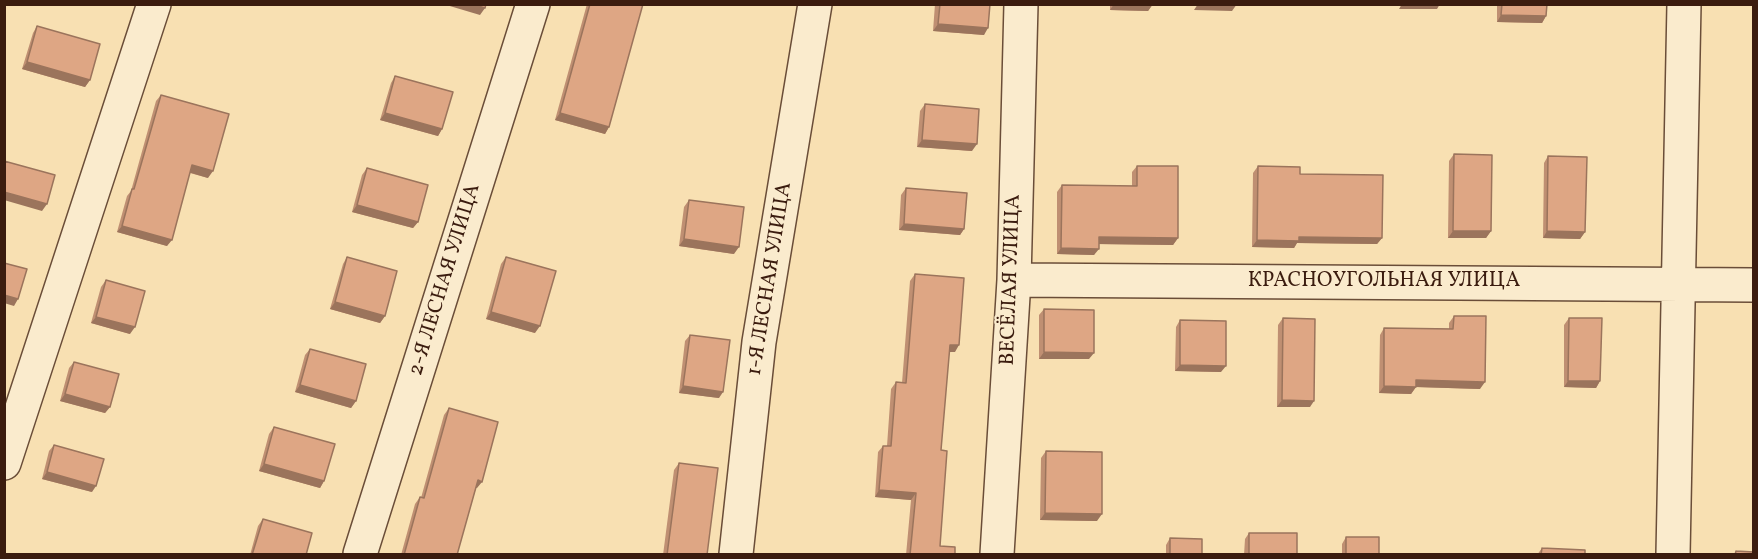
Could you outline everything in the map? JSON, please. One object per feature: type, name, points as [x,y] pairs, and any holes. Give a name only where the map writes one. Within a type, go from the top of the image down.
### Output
[{"type":"street","points":[[4,463],[154,4]]},
{"type":"street","name":"2-Я ЛЕСНАЯ УЛИЦА","points":[[360,555],[533,4]]},
{"type":"street","name":"1-Я ЛЕСНАЯ УЛИЦА","points":[[736,555],[759,342],[815,4]]},
{"type":"street","name":"ВЕСЁЛАЯ УЛИЦА","points":[[997,555],[1014,280],[1021,4]]},
{"type":"street","points":[[1672,555],[1684,4]]},
{"type":"street","name":"КРАСНОУГОЛЬНАЯ УЛИЦА","points":[[1014,280],[1754,285]]},
{"type":"building","points":[[472,4],[486,4],[485,8]]},
{"type":"building","points":[[590,4],[643,4],[609,127],[560,113]]},
{"type":"building","points":[[940,4],[990,4],[988,28],[938,24]]},
{"type":"building","points":[[1502,4],[1547,4],[1546,16],[1501,15]]},
{"type":"building","points":[[37,26],[100,44],[90,80],[27,62]]},
{"type":"building","points":[[395,76],[453,92],[442,129],[385,113]]},
{"type":"building","points":[[161,95],[229,114],[213,171],[192,165],[172,240],[122,226]]},
{"type":"building","points":[[925,104],[979,109],[977,144],[922,140]]},
{"type":"building","points":[[1454,154],[1492,155],[1491,231],[1453,231]]},
{"type":"building","points":[[1548,156],[1587,157],[1585,232],[1547,231]]},
{"type":"building","points":[[4,161],[55,175],[47,204],[4,192]]},
{"type":"building","points":[[1137,166],[1178,166],[1178,238],[1099,237],[1099,249],[1061,248],[1062,185],[1137,186]]},
{"type":"building","points":[[1258,166],[1300,167],[1300,174],[1383,175],[1382,238],[1299,237],[1299,241],[1257,240]]},
{"type":"building","points":[[367,168],[428,185],[418,222],[357,205]]},
{"type":"building","points":[[906,188],[967,193],[964,229],[904,224]]},
{"type":"building","points":[[689,200],[744,207],[739,247],[684,239]]},
{"type":"building","points":[[347,257],[397,271],[385,316],[335,302]]},
{"type":"building","points":[[506,257],[556,271],[540,326],[491,312]]},
{"type":"building","points":[[4,263],[27,269],[18,299],[4,295]]},
{"type":"building","points":[[915,274],[964,278],[959,345],[950,345],[941,450],[947,451],[940,546],[955,547],[955,555],[910,555],[916,493],[879,490],[883,446],[891,446],[896,382],[906,383]]},
{"type":"building","points":[[106,280],[145,291],[135,327],[96,317]]},
{"type":"building","points":[[1044,309],[1094,310],[1094,353],[1044,352]]},
{"type":"building","points":[[1454,316],[1486,316],[1485,382],[1416,380],[1416,387],[1384,386],[1384,328],[1453,329]]},
{"type":"building","points":[[1283,318],[1315,319],[1314,401],[1282,400]]},
{"type":"building","points":[[1569,318],[1602,318],[1600,381],[1568,381]]},
{"type":"building","points":[[1180,320],[1226,321],[1226,366],[1180,365]]},
{"type":"building","points":[[690,335],[730,340],[723,392],[683,386]]},
{"type":"building","points":[[310,349],[366,364],[356,401],[300,385]]},
{"type":"building","points":[[74,362],[119,374],[110,407],[65,394]]},
{"type":"building","points":[[449,408],[498,422],[482,482],[478,480],[457,555],[404,555],[420,497],[424,498]]},
{"type":"building","points":[[274,427],[335,444],[324,481],[264,464]]},
{"type":"building","points":[[54,445],[104,459],[96,486],[47,472]]},
{"type":"building","points":[[1046,451],[1102,452],[1102,514],[1045,513]]},
{"type":"building","points":[[679,463],[718,468],[707,555],[667,555]]},
{"type":"building","points":[[263,519],[312,533],[306,555],[252,555]]},
{"type":"building","points":[[1249,533],[1297,533],[1297,555],[1249,555]]},
{"type":"building","points":[[1346,537],[1379,537],[1379,555],[1346,555]]},
{"type":"building","points":[[1170,538],[1202,539],[1202,555],[1170,555]]},
{"type":"building","points":[[1542,548],[1585,550],[1585,555],[1541,555]]},
{"type":"building","points":[[1736,551],[1754,552],[1754,555],[1735,555]]}]
